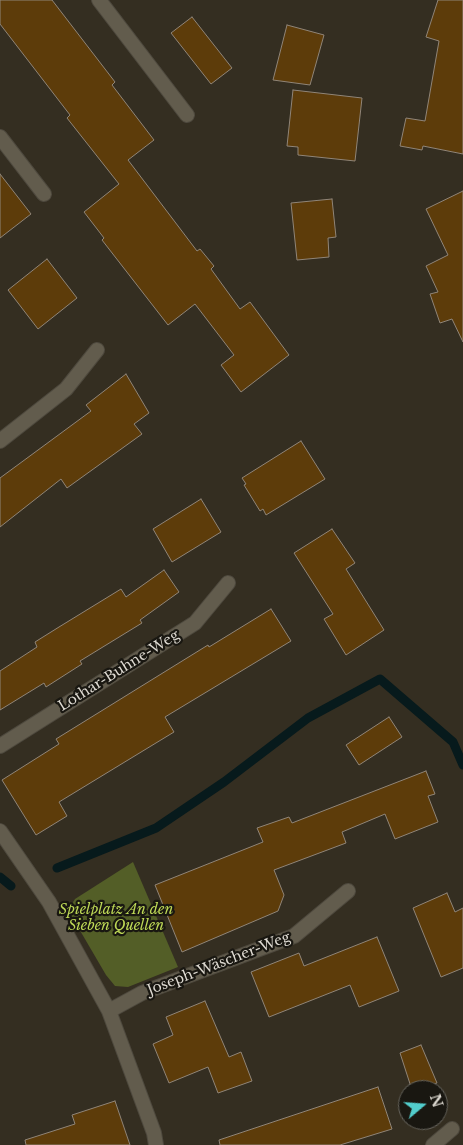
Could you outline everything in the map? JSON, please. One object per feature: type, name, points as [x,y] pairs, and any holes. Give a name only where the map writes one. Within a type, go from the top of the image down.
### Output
[{"type":"street","points":[[99,0],[187,115]]},
{"type":"street","points":[[0,137],[44,194]]},
{"type":"street","points":[[0,441],[66,389],[97,350]]},
{"type":"street","name":"Lothar-Buhne-Weg","points":[[0,746],[194,623],[228,584]]},
{"type":"street","points":[[0,831],[49,902],[109,1011],[154,1134],[156,1145]]},
{"type":"street","name":"Joseph-Wäscher-Weg","points":[[109,1011],[142,993],[294,936],[348,891]]},
{"type":"street","points":[[433,1145],[452,1129]]},
{"type":"green space","name":"Spielplatz An den Sieben Quellen","points":[[133,862],[178,967],[128,987],[115,986],[106,975],[68,910],[75,899]]},
{"type":"building","points":[[0,0],[52,0],[115,82],[112,85],[154,140],[128,160],[197,251],[200,249],[214,266],[211,269],[240,309],[250,302],[289,355],[241,392],[221,365],[234,355],[195,304],[168,325],[102,240],[104,238],[84,212],[119,184],[67,118],[70,115],[0,24]]},
{"type":"building","points":[[438,0],[463,0],[463,154],[423,146],[422,150],[400,146],[406,118],[425,121],[439,41],[426,37]]},
{"type":"building","points":[[192,17],[232,68],[211,84],[171,33]]},
{"type":"building","points":[[287,25],[324,35],[310,85],[273,80]]},
{"type":"building","points":[[293,90],[362,98],[355,161],[298,155],[298,147],[287,146]]},
{"type":"building","points":[[0,174],[31,214],[0,238]]},
{"type":"building","points":[[463,191],[463,342],[452,319],[440,323],[430,294],[438,292],[426,266],[448,255],[426,209]]},
{"type":"building","points":[[332,199],[336,237],[328,238],[329,257],[297,260],[291,203]]},
{"type":"building","points":[[47,259],[77,298],[38,329],[8,290]]},
{"type":"building","points":[[126,374],[149,413],[134,424],[142,434],[67,488],[61,479],[0,527],[0,478],[91,411],[86,405]]},
{"type":"building","points":[[301,441],[325,479],[266,515],[263,509],[260,511],[244,485],[246,484],[242,478]]},
{"type":"building","points":[[201,499],[221,532],[172,562],[153,529]]},
{"type":"building","points":[[332,529],[355,563],[346,569],[384,630],[346,655],[324,619],[333,614],[294,553]]},
{"type":"building","points":[[164,570],[179,592],[140,620],[142,623],[80,661],[82,664],[46,687],[44,683],[0,710],[0,671],[37,647],[35,642],[59,627],[121,589],[126,597]]},
{"type":"building","points":[[271,609],[291,641],[165,717],[174,732],[59,802],[67,816],[36,835],[2,780],[59,744],[56,739],[208,645],[209,647]]},
{"type":"building","points":[[389,717],[402,737],[359,765],[346,745]]},
{"type":"building","points":[[426,771],[435,794],[428,796],[438,822],[395,839],[385,814],[342,832],[346,843],[274,870],[284,895],[278,911],[182,952],[155,885],[263,842],[257,828],[289,817],[292,823]]},
{"type":"building","points":[[447,893],[455,912],[463,908],[463,968],[441,977],[413,908]]},
{"type":"building","points":[[377,937],[399,991],[359,1007],[350,985],[269,1017],[251,972],[299,953],[304,966]]},
{"type":"building","points":[[205,1001],[229,1057],[241,1052],[252,1081],[218,1093],[208,1067],[169,1083],[153,1044],[173,1035],[166,1017]]},
{"type":"building","points":[[421,1045],[436,1080],[409,1080],[400,1053]]},
{"type":"building","points":[[378,1087],[392,1129],[340,1145],[220,1145],[219,1140]]},
{"type":"building","points":[[115,1101],[130,1145],[26,1145],[25,1140],[75,1124],[72,1115]]},
{"type":"waterway","points":[[57,868],[156,828],[224,782],[308,718],[380,679],[453,742],[463,765]]},
{"type":"waterway","points":[[0,877],[11,886]]}]
